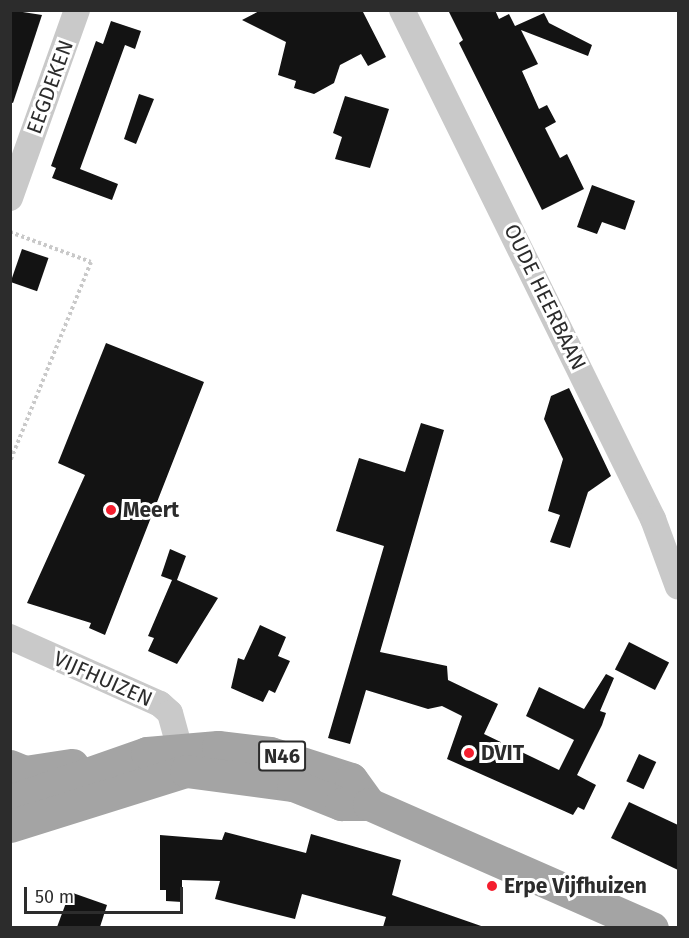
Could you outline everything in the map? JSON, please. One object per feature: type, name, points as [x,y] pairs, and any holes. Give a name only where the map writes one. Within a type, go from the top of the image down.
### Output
[{"type":"main road","name":"N46","points":[[10,826],[183,760],[249,749],[313,765],[351,778],[369,804],[652,927]]},
{"type":"main road","name":"N46","points":[[10,801],[147,753],[183,760]]},
{"type":"main road","points":[[10,766],[25,772],[147,753]]},
{"type":"street","name":"EEGDEKEN","points":[[10,198],[77,10]]},
{"type":"street","name":"OUDE HEERBAAN","points":[[402,10],[653,519],[678,587]]},
{"type":"street","name":"VIJFHUIZEN","points":[[10,637],[160,704],[170,713],[183,760]]},
{"type":"path","points":[[10,232],[91,261],[10,461]]},
{"type":"building","points":[[10,10],[42,15],[13,103],[10,102]]},
{"type":"building","points":[[261,10],[362,10],[386,57],[368,66],[361,54],[340,65],[334,83],[314,94],[294,88],[296,81],[278,75],[286,42],[242,20]]},
{"type":"building","points":[[448,10],[495,10],[499,19],[509,14],[515,26],[544,13],[549,23],[592,45],[588,56],[521,30],[538,64],[522,71],[539,109],[547,105],[556,122],[545,128],[560,158],[567,154],[584,189],[542,210],[459,43],[463,40]]},
{"type":"building","points":[[111,21],[141,31],[135,49],[125,45],[80,169],[118,184],[112,200],[52,178],[56,168],[51,166],[96,41],[103,44]]},
{"type":"building","points":[[139,94],[154,99],[136,144],[124,139]]},
{"type":"building","points":[[345,96],[389,109],[370,168],[335,159],[342,137],[333,133]]},
{"type":"building","points":[[592,185],[635,201],[625,230],[602,222],[597,234],[577,227]]},
{"type":"building","points":[[22,249],[48,258],[37,291],[11,282]]},
{"type":"building","name":"Meert","points":[[106,343],[204,382],[105,635],[89,628],[91,623],[27,603],[85,475],[58,463]]},
{"type":"building","points":[[569,388],[611,476],[588,492],[570,548],[550,542],[560,515],[548,511],[563,459],[544,419],[551,396]]},
{"type":"building","points":[[421,423],[444,430],[380,652],[447,666],[448,680],[498,704],[484,734],[559,770],[574,740],[526,716],[539,687],[584,709],[606,674],[614,678],[600,711],[606,713],[602,725],[577,775],[596,785],[584,810],[578,807],[573,815],[447,759],[462,716],[442,706],[428,709],[366,690],[350,744],[328,738],[384,546],[336,531],[359,458],[405,472]]},
{"type":"building","points":[[170,549],[186,556],[177,580],[218,598],[177,664],[148,651],[154,638],[148,636],[172,580],[161,576]]},
{"type":"building","points":[[260,625],[286,637],[278,656],[290,661],[275,693],[269,690],[263,702],[231,688],[238,658],[244,660]]},
{"type":"building","points":[[629,642],[669,662],[655,690],[615,670]]},
{"type":"building","points":[[639,754],[656,762],[644,789],[626,781]]},
{"type":"building","points":[[629,802],[678,825],[678,870],[611,838]]},
{"type":"building","points":[[225,832],[306,853],[311,834],[401,860],[392,895],[484,927],[383,927],[386,917],[302,894],[295,919],[215,899],[220,881],[182,880],[182,902],[166,901],[166,890],[160,890],[160,835],[222,840]]},
{"type":"building","points":[[70,892],[107,905],[100,927],[57,927]]},
{"type":"place","name":"Meert","points":[[111,510]]},
{"type":"place","name":"DVIT","points":[[469,753]]},
{"type":"place","name":"Erpe Vijfhuizen","points":[[492,886]]}]
